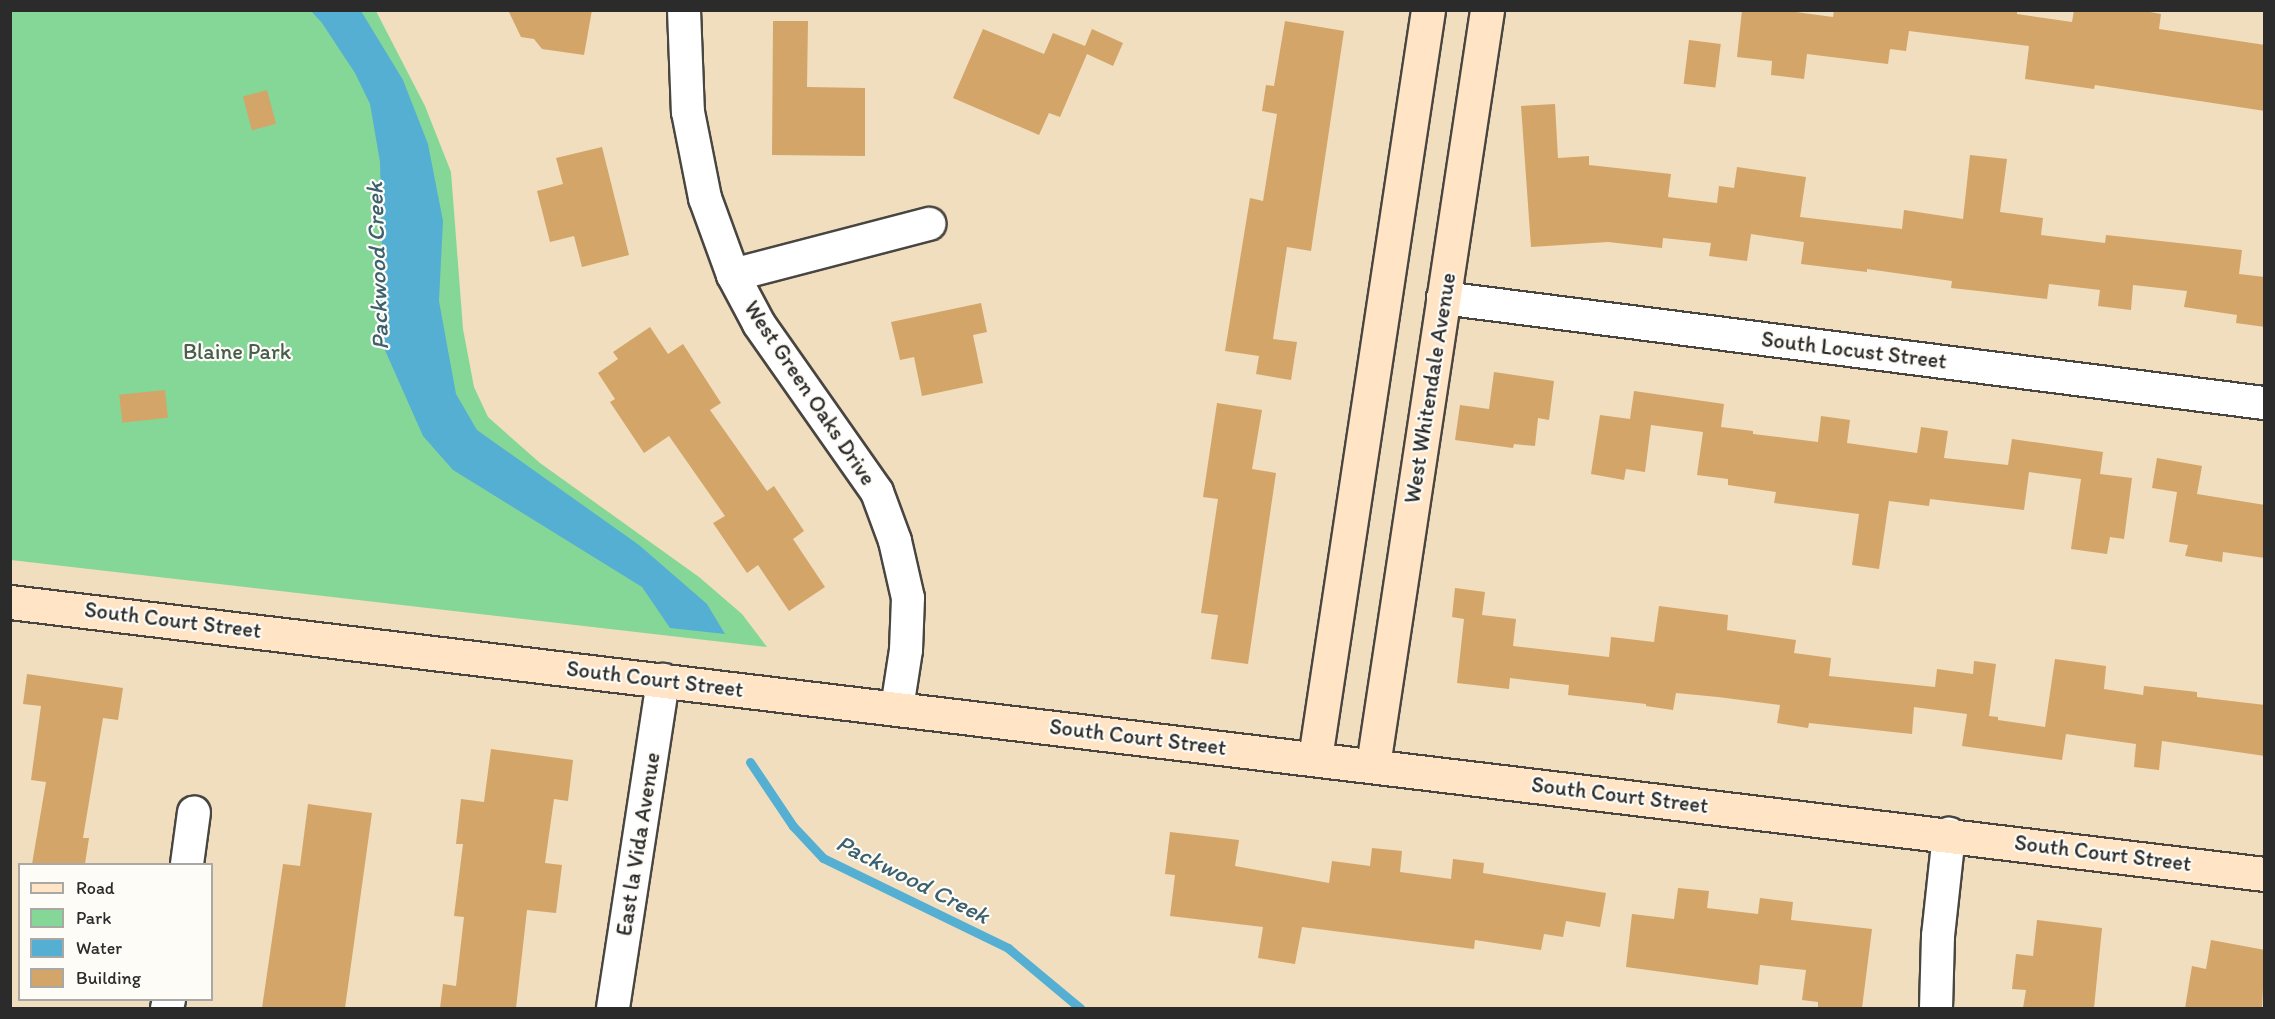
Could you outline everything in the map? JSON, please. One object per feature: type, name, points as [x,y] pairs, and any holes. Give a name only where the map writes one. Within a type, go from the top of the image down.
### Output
[{"type":"street","name":"West Green Oaks Drive","points":[[684,10],[688,112],[705,198],[733,275],[759,324],[877,492],[895,541],[908,598],[906,650],[897,708]]},
{"type":"street","points":[[1315,758],[1428,10]]},
{"type":"street","name":"West Whitendale Avenue","points":[[1373,765],[1487,10]]},
{"type":"street","points":[[733,275],[929,224]]},
{"type":"street","name":"South Locust Street","points":[[1443,298],[2265,403]]},
{"type":"street","name":"South Court Street","points":[[10,602],[1949,834],[2265,874]]},
{"type":"street","name":"East la Vida Avenue","points":[[618,1008],[663,680]]},
{"type":"street","points":[[187,863],[194,813]]},
{"type":"street","points":[[1936,1008],[1938,936],[1949,834]]},
{"type":"green space","name":"Blaine Park","points":[[11,11],[376,11],[425,106],[451,172],[463,329],[474,387],[488,417],[540,463],[699,577],[742,614],[767,647],[11,560]]},
{"type":"water","points":[[311,11],[361,11],[403,80],[428,144],[443,221],[439,301],[456,394],[477,430],[639,545],[707,604],[725,634],[670,628],[642,587],[453,470],[423,436],[384,348],[380,162],[370,104],[355,73],[322,23]]},
{"type":"building","points":[[508,10],[592,10],[584,55],[542,49],[534,39],[521,37]]},
{"type":"building","points":[[1742,10],[1781,10],[1833,17],[1834,10],[2017,10],[2017,14],[2072,22],[2074,10],[2139,10],[2161,14],[2159,29],[2265,45],[2265,111],[2095,85],[2094,89],[2025,79],[2029,46],[1909,31],[1906,51],[1890,49],[1888,64],[1807,54],[1804,79],[1771,75],[1772,61],[1737,57]]},
{"type":"building","points":[[773,21],[808,21],[807,87],[865,88],[865,156],[772,155]]},
{"type":"building","points":[[1285,21],[1344,31],[1311,251],[1287,247],[1273,339],[1297,342],[1291,380],[1256,374],[1259,356],[1225,351],[1250,198],[1263,201],[1277,114],[1262,111],[1266,85],[1274,86]]},
{"type":"building","points":[[983,29],[1044,54],[1053,33],[1085,46],[1092,29],[1123,43],[1113,66],[1087,54],[1060,117],[1049,113],[1039,135],[953,98]]},
{"type":"building","points":[[1689,40],[1721,44],[1715,88],[1684,84]]},
{"type":"building","points":[[267,90],[276,124],[252,130],[243,96]]},
{"type":"building","points":[[1555,104],[1558,158],[1589,156],[1589,165],[1671,174],[1668,197],[1717,203],[1719,186],[1734,188],[1737,167],[1806,177],[1800,217],[1902,229],[1904,210],[1963,219],[1970,155],[2007,159],[2000,212],[2043,218],[2041,235],[2105,243],[2106,235],[2242,250],[2239,274],[2265,277],[2265,327],[2236,323],[2237,315],[2184,307],[2187,291],[2133,285],[2131,310],[2098,306],[2100,290],[2049,284],[2047,299],[1951,288],[1952,281],[1867,269],[1867,272],[1801,264],[1804,242],[1751,234],[1747,261],[1709,256],[1711,243],[1663,238],[1662,248],[1608,242],[1531,247],[1521,106]]},
{"type":"building","points":[[602,147],[629,255],[582,267],[574,236],[550,242],[537,191],[563,184],[556,158]]},
{"type":"building","points":[[981,303],[987,332],[973,335],[983,383],[922,396],[914,357],[900,360],[891,322]]},
{"type":"building","points":[[650,327],[668,354],[683,344],[721,403],[710,410],[767,491],[774,486],[804,531],[793,539],[825,587],[789,611],[758,565],[747,573],[713,523],[725,516],[669,436],[644,453],[610,402],[615,399],[598,373],[618,359],[613,352]]},
{"type":"building","points":[[1494,372],[1554,381],[1549,420],[1538,418],[1535,446],[1514,444],[1513,448],[1455,440],[1460,405],[1489,409]]},
{"type":"building","points":[[165,390],[168,418],[122,423],[119,395]]},
{"type":"building","points":[[1634,391],[1724,404],[1721,427],[1753,431],[1753,434],[1818,442],[1821,416],[1850,420],[1847,443],[1917,453],[1921,427],[1948,431],[1944,458],[2008,465],[2012,439],[2103,452],[2100,474],[2132,478],[2124,539],[2110,537],[2107,554],[2071,549],[2081,479],[2029,472],[2024,510],[1930,499],[1929,506],[1889,501],[1879,569],[1852,565],[1859,514],[1774,503],[1776,492],[1728,485],[1728,479],[1697,475],[1703,432],[1651,425],[1645,472],[1626,469],[1624,480],[1591,474],[1600,415],[1630,419]]},
{"type":"building","points":[[1217,403],[1262,410],[1252,469],[1276,473],[1248,664],[1211,659],[1218,615],[1201,613],[1218,499],[1203,497]]},
{"type":"building","points":[[2157,458],[2202,466],[2197,494],[2265,505],[2265,558],[2223,552],[2222,562],[2185,556],[2188,545],[2169,542],[2177,492],[2152,488]]},
{"type":"building","points":[[1455,588],[1485,592],[1482,615],[1516,619],[1513,646],[1609,657],[1611,637],[1654,642],[1659,606],[1728,615],[1727,630],[1796,640],[1794,653],[1831,658],[1829,676],[1935,687],[1937,669],[1973,674],[1974,661],[1996,664],[1989,716],[1998,717],[1998,720],[2045,727],[2055,659],[2106,666],[2104,689],[2143,695],[2144,686],[2197,692],[2197,697],[2265,705],[2265,756],[2162,741],[2159,770],[2134,767],[2136,744],[2066,734],[2062,760],[1962,746],[1967,714],[1914,707],[1912,734],[1809,723],[1808,728],[1777,723],[1780,705],[1718,697],[1676,693],[1673,710],[1646,706],[1646,704],[1568,695],[1569,685],[1510,678],[1509,689],[1457,683],[1464,619],[1452,617]]},
{"type":"building","points":[[27,674],[123,688],[118,720],[103,718],[83,838],[89,838],[85,863],[32,863],[46,782],[31,780],[41,706],[23,704]]},
{"type":"building","points":[[491,749],[573,760],[568,801],[554,799],[545,863],[562,865],[556,913],[527,910],[516,1008],[440,1008],[443,984],[456,986],[464,917],[454,916],[463,844],[456,844],[461,799],[484,802]]},
{"type":"building","points":[[308,804],[372,813],[345,1008],[262,1008],[283,864],[300,866]]},
{"type":"building","points":[[1170,832],[1239,840],[1235,866],[1329,883],[1332,861],[1370,866],[1372,848],[1402,851],[1400,872],[1451,879],[1453,859],[1484,863],[1483,873],[1606,893],[1600,927],[1566,921],[1563,937],[1544,934],[1541,950],[1475,940],[1474,949],[1302,927],[1295,964],[1258,958],[1263,927],[1170,916],[1175,875],[1165,874]]},
{"type":"building","points":[[1678,888],[1709,891],[1707,908],[1758,914],[1760,898],[1793,902],[1791,920],[1872,929],[1862,1008],[1818,1008],[1818,1002],[1802,1000],[1806,970],[1760,965],[1758,985],[1626,967],[1632,914],[1674,919]]},
{"type":"building","points":[[2037,920],[2102,928],[2094,1008],[2023,1008],[2026,990],[2012,989],[2016,954],[2033,956]]},
{"type":"building","points":[[2211,940],[2265,950],[2262,1008],[2185,1008],[2192,966],[2206,969]]},
{"type":"waterway","name":"Packwood Creek","points":[[750,762],[793,826],[823,858],[1008,948],[1080,1008]]}]
